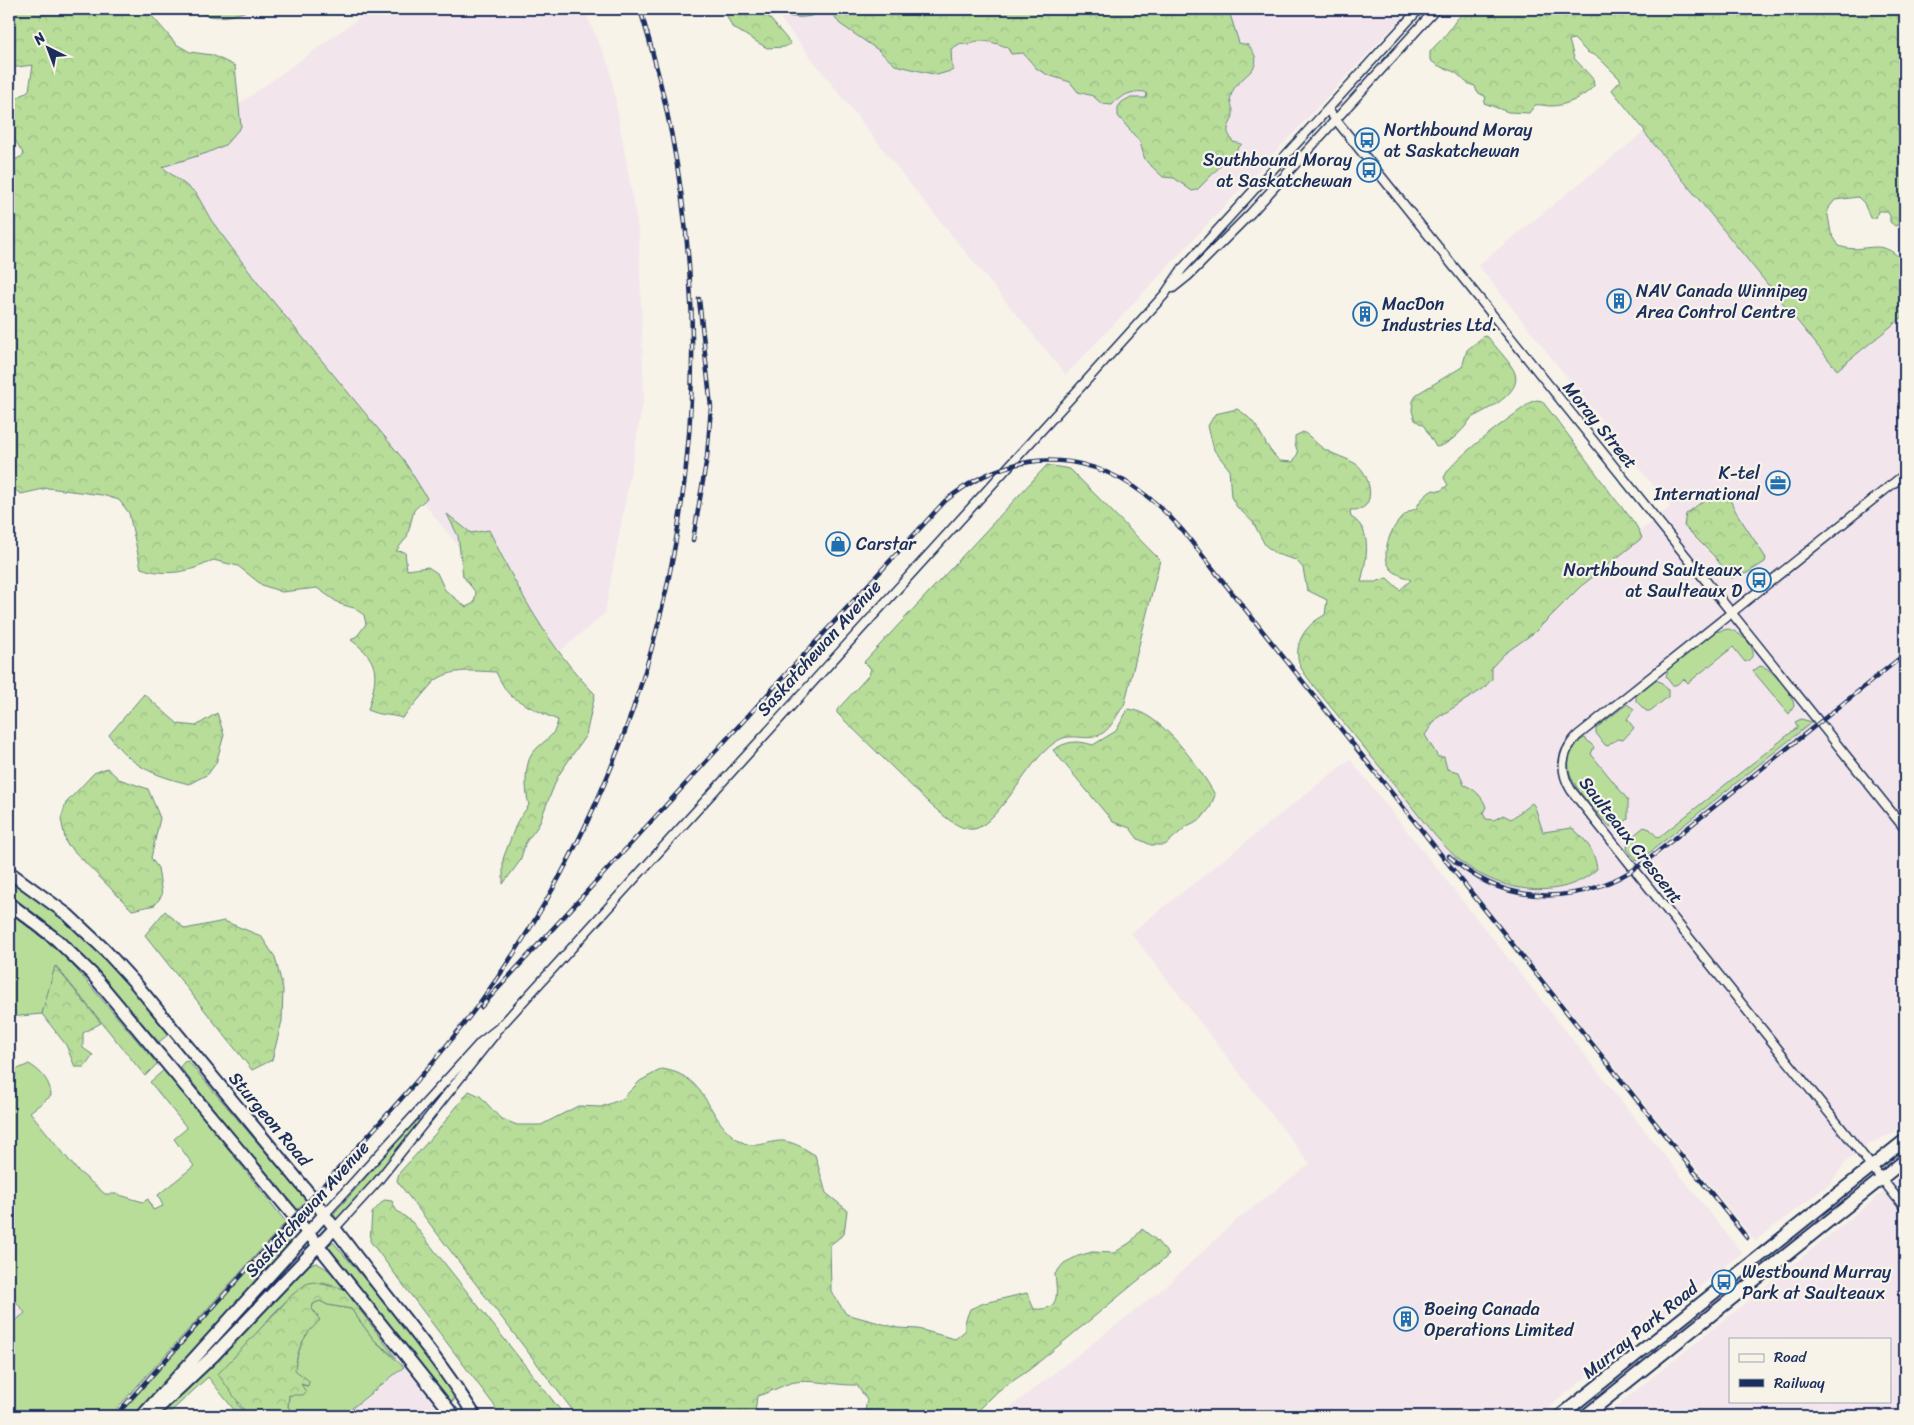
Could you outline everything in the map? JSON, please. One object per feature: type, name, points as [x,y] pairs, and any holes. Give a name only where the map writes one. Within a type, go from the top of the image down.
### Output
[{"type":"main road","name":"Sturgeon Road","points":[[9,872],[68,915],[130,977],[324,1215],[433,1353],[476,1416]]},
{"type":"main road","points":[[9,903],[57,940],[92,974],[167,1061],[318,1245],[454,1416]]},
{"type":"main road","name":"Murray Park Road","points":[[1560,1416],[1905,1140]]},
{"type":"main road","name":"Murray Park Road","points":[[1585,1416],[1905,1160]]},
{"type":"main road","name":"Saskatchewan Avenue","points":[[142,1416],[324,1215]]},
{"type":"main road","name":"Saskatchewan Avenue","points":[[149,1416],[214,1355],[334,1229]]},
{"type":"main road","points":[[1730,1300],[1732,1279]]},
{"type":"street","name":"Saskatchewan Avenue","points":[[334,1229],[377,1182],[487,1047],[500,1027],[1165,294],[1182,269],[1419,9]]},
{"type":"street","name":"Saskatchewan Avenue","points":[[1165,294],[1188,276],[1251,213],[1436,9]]},
{"type":"street","name":"Moray Street","points":[[1328,110],[1905,829]]},
{"type":"street","name":"Saulteaux Crescent","points":[[1905,474],[1577,736],[1565,752],[1563,775],[1571,790],[1634,870],[1905,1208]]},
{"type":"street","name":"Saskatchewan Avenue","points":[[324,1215],[481,1042],[500,1027]]},
{"type":"shaded area","points":[[372,9],[584,9],[610,68],[639,235],[644,397],[605,613],[549,661],[155,164]]},
{"type":"shaded area","points":[[773,9],[1410,9],[1066,375],[918,194]]},
{"type":"shaded area","points":[[1644,132],[1837,370],[1905,315],[1905,1124],[1893,1133],[1869,1144],[1845,1163],[1831,1183],[1755,1241],[1433,841],[1365,752],[1670,507],[1478,265]]},
{"type":"shaded area","points":[[1350,759],[1742,1253],[1538,1416],[999,1416],[1165,1287],[1235,1221],[1310,1164],[1131,933]]},
{"type":"shaded area","points":[[1905,1172],[1905,1416],[1604,1416],[1871,1202]]},
{"type":"shaded area","points":[[9,1293],[25,1313],[9,1326]]},
{"type":"shaded area","points":[[404,1367],[444,1416],[342,1416],[390,1379]]},
{"type":"green space","points":[[9,9],[146,9],[176,44],[190,52],[212,55],[235,66],[241,127],[225,145],[207,153],[162,167],[196,193],[211,220],[257,282],[403,459],[427,498],[414,510],[407,537],[396,551],[405,552],[407,570],[428,567],[437,573],[445,590],[466,607],[474,603],[476,593],[463,576],[458,536],[447,514],[471,533],[489,530],[535,616],[563,657],[595,694],[586,735],[558,776],[538,826],[526,842],[520,861],[503,884],[503,859],[517,822],[529,805],[526,779],[529,759],[554,731],[558,720],[511,696],[496,672],[479,671],[452,673],[436,680],[402,718],[372,712],[368,710],[375,679],[372,663],[361,648],[351,640],[358,635],[366,624],[364,615],[354,608],[340,604],[317,588],[282,592],[262,585],[238,566],[213,560],[196,568],[169,573],[141,568],[129,513],[119,500],[102,495],[48,488],[21,494],[9,486],[9,163],[24,155],[9,130],[15,100],[29,90],[33,65],[9,68]]},
{"type":"green space","points":[[193,9],[246,9],[246,11],[219,17],[205,15]]},
{"type":"green space","points":[[724,9],[762,9],[791,44],[784,47],[767,48],[732,27]]},
{"type":"green space","points":[[773,9],[823,9],[818,13],[805,17],[791,17]]},
{"type":"green space","points":[[838,9],[1225,9],[1229,11],[1239,43],[1248,45],[1256,61],[1254,67],[1239,82],[1231,96],[1233,114],[1228,133],[1233,142],[1242,144],[1197,190],[1192,191],[1174,178],[1163,177],[1145,160],[1140,142],[1118,116],[1118,107],[1122,102],[1129,98],[1146,98],[1147,94],[1145,92],[1127,94],[1112,105],[1102,104],[1093,96],[1078,92],[1070,82],[1048,75],[1037,69],[1023,53],[1011,54],[1007,47],[987,42],[977,41],[968,45],[961,43],[951,49],[952,67],[954,70],[937,75],[895,65],[878,50],[840,24],[834,16]]},
{"type":"green space","points":[[1473,9],[1905,9],[1905,222],[1895,226],[1890,222],[1890,216],[1887,211],[1878,211],[1876,218],[1870,218],[1864,203],[1858,197],[1835,200],[1827,210],[1831,233],[1839,246],[1857,249],[1880,247],[1896,255],[1905,264],[1905,315],[1837,370],[1644,132],[1612,90],[1621,80],[1598,57],[1587,52],[1574,39],[1569,40],[1574,58],[1593,79],[1594,86],[1585,94],[1569,103],[1557,106],[1535,105],[1529,113],[1508,112],[1484,103],[1486,97],[1477,92],[1475,86],[1466,82],[1456,73],[1430,60],[1430,52],[1457,19]]},
{"type":"green space","points":[[1484,336],[1488,337],[1514,371],[1516,379],[1514,387],[1509,394],[1493,406],[1471,418],[1465,427],[1446,444],[1436,447],[1424,426],[1415,420],[1412,411],[1413,401],[1417,394],[1462,367],[1467,350]]},
{"type":"green space","points":[[1542,401],[1613,497],[1632,519],[1642,538],[1580,587],[1535,632],[1504,654],[1492,667],[1492,679],[1483,689],[1437,718],[1425,735],[1438,757],[1444,757],[1447,769],[1459,772],[1464,785],[1480,796],[1486,807],[1483,813],[1486,819],[1494,820],[1503,815],[1511,819],[1532,803],[1543,832],[1572,828],[1586,841],[1592,851],[1597,869],[1582,879],[1566,886],[1549,889],[1530,889],[1494,881],[1463,863],[1445,847],[1316,689],[1300,666],[1298,650],[1302,636],[1307,629],[1325,615],[1327,600],[1307,590],[1303,568],[1296,560],[1276,554],[1265,545],[1253,522],[1237,507],[1231,497],[1229,469],[1214,450],[1208,426],[1215,414],[1237,409],[1246,415],[1257,427],[1268,447],[1280,461],[1293,462],[1298,453],[1295,436],[1303,432],[1324,449],[1360,467],[1368,484],[1368,502],[1360,509],[1350,510],[1351,517],[1363,530],[1366,538],[1365,565],[1361,582],[1375,582],[1387,578],[1400,590],[1411,580],[1393,571],[1388,564],[1386,556],[1387,546],[1395,526],[1408,512],[1416,509],[1421,500],[1433,490],[1440,491],[1448,485],[1444,478],[1457,460],[1497,427],[1531,402]]},
{"type":"green space","points":[[1047,465],[1070,469],[1160,560],[1124,706],[1112,724],[1103,733],[1095,737],[1066,737],[1054,743],[1039,757],[992,817],[974,829],[968,829],[957,825],[931,805],[837,713],[837,710],[869,675],[871,669],[864,662]]},
{"type":"green space","points":[[1720,488],[1730,500],[1766,558],[1765,562],[1747,573],[1731,578],[1714,556],[1684,526],[1686,514]]},
{"type":"green space","points":[[1728,629],[1739,634],[1749,643],[1753,654],[1751,658],[1745,662],[1733,647],[1688,683],[1684,679],[1676,685],[1672,685],[1666,677],[1668,669],[1715,632]]},
{"type":"green space","points":[[1760,666],[1776,676],[1790,695],[1794,706],[1789,714],[1753,671]]},
{"type":"green space","points":[[1655,680],[1661,682],[1668,690],[1668,697],[1650,711],[1646,711],[1636,701],[1636,696]]},
{"type":"green space","points":[[144,694],[178,724],[196,726],[217,713],[224,735],[216,763],[208,774],[189,784],[164,777],[143,768],[117,746],[109,735]]},
{"type":"green space","points":[[1627,704],[1634,709],[1627,719],[1634,728],[1623,740],[1617,739],[1608,746],[1605,745],[1596,733],[1596,728]]},
{"type":"green space","points":[[1128,709],[1140,712],[1166,730],[1190,757],[1215,795],[1210,808],[1201,819],[1187,826],[1165,845],[1151,845],[1138,839],[1130,828],[1113,822],[1053,750],[1072,742],[1093,745],[1116,731]]},
{"type":"green space","points":[[1801,719],[1812,722],[1644,857],[1637,861],[1627,849],[1628,840],[1644,827],[1650,829],[1658,838],[1798,727],[1795,722]]},
{"type":"green space","points":[[1585,738],[1594,747],[1591,754],[1628,800],[1628,819],[1617,828],[1609,826],[1587,802],[1574,783],[1570,772],[1571,752],[1576,744]]},
{"type":"green space","points":[[107,768],[119,779],[148,789],[160,818],[151,858],[158,868],[162,895],[155,905],[132,910],[66,843],[61,819],[66,803],[94,773]]},
{"type":"green space","points":[[9,878],[55,912],[91,944],[132,988],[169,1034],[159,1042],[71,945],[31,911],[9,896]]},
{"type":"green space","points":[[165,911],[185,929],[224,921],[261,936],[275,957],[283,989],[282,1021],[272,1060],[252,1070],[145,935]]},
{"type":"green space","points":[[9,912],[65,956],[157,1064],[145,1076],[56,966],[42,1014],[9,1017]]},
{"type":"green space","points":[[55,966],[101,1023],[83,1033],[83,1048],[93,1055],[85,1067],[75,1067],[66,1045],[42,1014]]},
{"type":"green space","points":[[188,1061],[306,1200],[296,1211],[180,1067],[184,1062]]},
{"type":"green space","points":[[29,1064],[44,1077],[51,1091],[51,1096],[30,1112],[77,1170],[105,1194],[116,1194],[143,1202],[148,1199],[153,1210],[163,1206],[158,1195],[194,1166],[174,1139],[187,1128],[150,1082],[165,1069],[286,1222],[110,1416],[9,1416],[9,1326],[25,1313],[9,1293],[9,1073]]},
{"type":"green space","points":[[662,1069],[678,1073],[690,1081],[699,1090],[721,1123],[742,1142],[758,1145],[784,1141],[815,1155],[826,1193],[847,1210],[844,1234],[830,1245],[831,1291],[846,1314],[898,1328],[918,1329],[955,1339],[965,1331],[965,1322],[970,1309],[984,1303],[1027,1293],[1034,1309],[1049,1307],[1055,1300],[1055,1274],[1064,1263],[1092,1252],[1114,1253],[1131,1242],[1142,1229],[1156,1240],[1169,1255],[1029,1370],[998,1391],[980,1409],[980,1416],[864,1416],[867,1400],[857,1385],[805,1381],[790,1383],[757,1396],[755,1413],[748,1416],[577,1416],[397,1181],[399,1173],[435,1134],[469,1091],[480,1096],[500,1118],[517,1125],[541,1125],[578,1106],[601,1107],[622,1099],[640,1081]]},
{"type":"green space","points":[[419,1119],[421,1120],[374,1181],[337,1220],[333,1215],[335,1212],[397,1141]]},
{"type":"green space","points":[[384,1200],[392,1201],[396,1210],[412,1222],[565,1416],[499,1416],[494,1405],[370,1241],[372,1213]]},
{"type":"green space","points":[[288,1226],[291,1237],[281,1256],[135,1416],[118,1416]]},
{"type":"green space","points":[[333,1242],[403,1324],[452,1390],[454,1401],[448,1400],[331,1253],[327,1246]]},
{"type":"green space","points":[[317,1263],[333,1273],[344,1289],[323,1283],[292,1295],[258,1332],[237,1404],[248,1416],[239,1416],[208,1377],[166,1416],[152,1416],[306,1265]]},
{"type":"green space","points":[[313,1282],[344,1289],[396,1358],[374,1340],[351,1309],[328,1305],[320,1301],[313,1304],[312,1309],[320,1320],[302,1342],[295,1370],[309,1381],[308,1386],[301,1384],[306,1392],[303,1395],[289,1395],[288,1407],[296,1416],[248,1416],[218,1374],[292,1295],[306,1284]]},
{"type":"green space","points":[[320,1301],[328,1305],[351,1309],[374,1340],[404,1367],[342,1416],[296,1416],[288,1407],[289,1395],[305,1392],[300,1384],[307,1386],[309,1381],[294,1370],[303,1341],[318,1315],[312,1309],[313,1304]]},
{"type":"railway","points":[[115,1416],[400,1100],[476,1008],[549,896],[607,778],[650,655],[678,528],[691,399],[689,268],[672,138],[640,9]]},
{"type":"railway","points":[[693,540],[707,457],[711,407],[699,299]]},
{"type":"railway","points":[[481,1007],[945,501],[976,480],[1007,467],[1039,461],[1070,462],[1100,470],[1129,484],[1156,504],[1182,530],[1747,1238]]},
{"type":"railway","points":[[1449,856],[1471,873],[1495,885],[1520,893],[1545,895],[1571,893],[1596,887],[1621,877],[1645,862],[1905,654]]},
{"type":"place","name":"Northbound Moray at Saskatchewan","points":[[1367,140]]},
{"type":"place","name":"Southbound Moray at Saskatchewan","points":[[1369,170]]},
{"type":"place","name":"NAV Canada Winnipeg Area Control Centre","points":[[1619,301]]},
{"type":"place","name":"MacDon Industries Ltd.","points":[[1365,314]]},
{"type":"place","name":"K-tel International","points":[[1778,483]]},
{"type":"place","name":"Carstar","points":[[838,544]]},
{"type":"place","name":"Northbound Saulteaux at Saulteaux D","points":[[1759,580]]},
{"type":"place","name":"Westbound Murray Park at Saulteaux","points":[[1724,1282]]},
{"type":"place","name":"Boeing Canada Operations Limited","points":[[1406,1319]]}]
